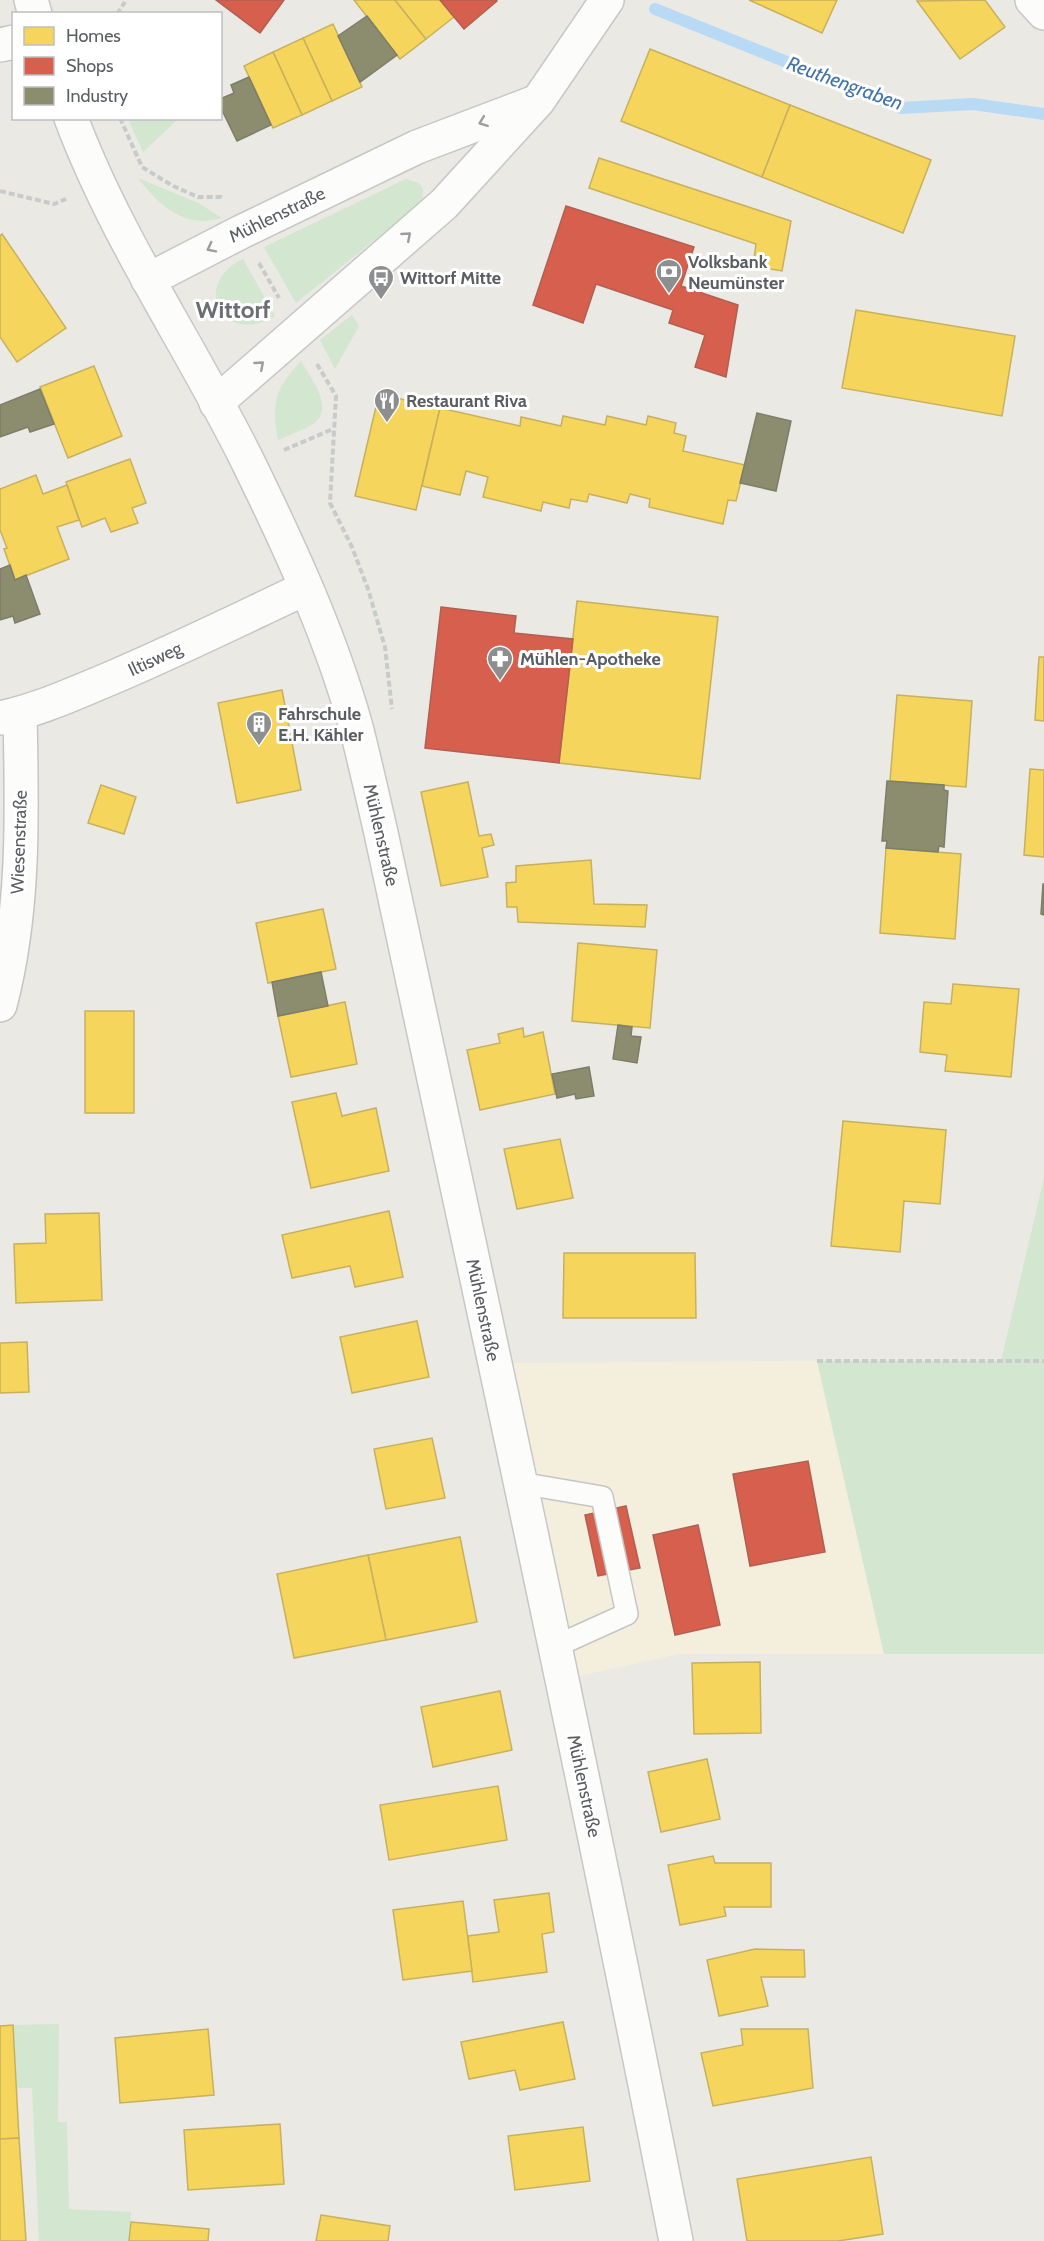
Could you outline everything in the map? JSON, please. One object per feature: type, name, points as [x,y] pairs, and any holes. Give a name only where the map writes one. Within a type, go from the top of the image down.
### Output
[{"type":"street","points":[[216,403],[444,204],[538,101],[608,0]]},
{"type":"street","points":[[1032,0],[1044,13]]},
{"type":"street","name":"Mühlenstraße","points":[[538,101],[417,147],[241,232],[148,280],[250,465],[306,588],[333,656],[352,716],[376,812],[520,1483],[627,1993],[676,2241]]},
{"type":"street","points":[[72,120],[100,184],[148,280]]},
{"type":"street","name":"Iltisweg","points":[[10,716],[73,694],[136,668],[306,588]]},
{"type":"street","name":"Wiesenstraße","points":[[0,1005],[14,934],[19,870],[21,784],[10,716]]},
{"type":"lane","points":[[520,1483],[602,1497],[627,1614],[554,1647]]},
{"type":"path","points":[[118,12],[125,2]]},
{"type":"path","points":[[250,465],[333,429]]},
{"type":"path","points":[[817,1361],[1044,1361]]},
{"type":"shaded area","points":[[817,1361],[884,1654],[679,1654],[561,1680],[494,1363]]},
{"type":"green space","points":[[128,120],[177,120],[143,152]]},
{"type":"green space","points":[[138,178],[198,203],[222,218],[208,221],[196,220],[174,213],[155,198]]},
{"type":"green space","points":[[406,179],[419,183],[423,189],[422,202],[296,303],[264,247]]},
{"type":"green space","points":[[243,259],[275,316],[257,324],[242,324],[229,319],[220,309],[216,297],[218,283],[227,270]]},
{"type":"green space","points":[[352,315],[359,326],[335,369],[320,340]]},
{"type":"green space","points":[[301,361],[319,393],[322,410],[313,424],[278,440],[275,416],[277,397],[285,380]]},
{"type":"green space","points":[[1044,1178],[1044,1654],[884,1654],[817,1361],[1001,1361]]},
{"type":"green space","points":[[59,2024],[58,2122],[67,2122],[69,2209],[131,2212],[129,2241],[39,2241],[32,2088],[17,2088],[13,2025]]},
{"type":"building: Homes","points":[[354,0],[395,0],[426,39],[400,59]]},
{"type":"building: Homes","points":[[395,0],[440,0],[454,17],[426,39]]},
{"type":"building: Homes","points":[[749,0],[837,0],[822,33]]},
{"type":"building: Homes","points":[[985,0],[1005,27],[960,59],[917,1]]},
{"type":"building: Homes","points":[[333,24],[362,87],[332,101],[303,38]]},
{"type":"building: Homes","points":[[303,38],[332,101],[302,115],[273,52]]},
{"type":"building: Homes","points":[[650,49],[790,105],[762,177],[621,121]]},
{"type":"building: Homes","points":[[273,52],[302,115],[273,128],[244,66]]},
{"type":"building: Homes","points":[[790,105],[931,160],[903,233],[762,177]]},
{"type":"building: Homes","points":[[599,158],[791,221],[782,271],[753,266],[756,244],[589,188]]},
{"type":"building: Homes","points":[[2,234],[66,328],[17,362],[0,337],[0,236]]},
{"type":"building: Homes","points":[[856,310],[1015,336],[1002,416],[842,388]]},
{"type":"building: Homes","points":[[94,366],[122,436],[68,458],[40,387]]},
{"type":"building: Homes","points":[[379,394],[440,408],[416,510],[355,496]]},
{"type":"building: Homes","points":[[440,408],[520,426],[521,417],[561,426],[563,416],[605,425],[607,416],[646,425],[648,416],[676,423],[674,433],[686,436],[683,451],[745,465],[736,501],[728,500],[723,524],[649,507],[650,499],[630,494],[627,503],[589,494],[587,502],[571,499],[569,508],[543,502],[541,511],[483,497],[488,477],[466,471],[460,495],[422,486]]},
{"type":"building: Homes","points":[[130,459],[146,503],[132,508],[138,523],[111,532],[105,518],[82,527],[66,482]]},
{"type":"building: Homes","points":[[36,475],[43,494],[67,485],[79,520],[57,527],[69,559],[15,580],[0,530],[0,489]]},
{"type":"building: Homes","points":[[577,601],[718,617],[700,779],[559,763]]},
{"type":"building: Homes","points":[[1039,657],[1044,657],[1044,721],[1035,720]]},
{"type":"building: Homes","name":"Fahrschule E.H. Kähler","points":[[282,690],[301,790],[237,803],[218,703]]},
{"type":"building: Homes","points":[[897,695],[972,701],[966,787],[890,781]]},
{"type":"building: Homes","points":[[1030,769],[1044,770],[1044,857],[1024,855]]},
{"type":"building: Homes","points":[[468,782],[479,836],[491,834],[494,845],[482,848],[488,877],[441,886],[421,792]]},
{"type":"building: Homes","points":[[101,785],[136,797],[124,834],[88,823]]},
{"type":"building: Homes","points":[[886,848],[961,854],[955,939],[880,933]]},
{"type":"building: Homes","points":[[591,860],[594,904],[647,905],[645,927],[518,922],[517,907],[507,907],[506,883],[516,882],[516,866]]},
{"type":"building: Homes","points":[[323,909],[336,969],[268,983],[256,923]]},
{"type":"building: Homes","points":[[578,943],[657,950],[650,1028],[572,1021]]},
{"type":"building: Homes","points":[[953,984],[1019,989],[1011,1077],[945,1071],[947,1055],[920,1052],[924,1002],[951,1004]]},
{"type":"building: Homes","points":[[345,1002],[357,1064],[291,1077],[278,1016]]},
{"type":"building: Homes","points":[[85,1011],[134,1011],[134,1113],[85,1113]]},
{"type":"building: Homes","points":[[523,1028],[524,1037],[543,1032],[555,1094],[480,1110],[467,1050],[500,1043],[498,1034]]},
{"type":"building: Homes","points":[[336,1093],[342,1116],[376,1108],[389,1171],[311,1188],[292,1102]]},
{"type":"building: Homes","points":[[843,1121],[946,1130],[940,1204],[904,1201],[900,1252],[831,1246]]},
{"type":"building: Homes","points":[[560,1139],[573,1198],[517,1209],[504,1149]]},
{"type":"building: Homes","points":[[389,1211],[403,1277],[355,1287],[350,1266],[292,1278],[282,1235]]},
{"type":"building: Homes","points":[[99,1213],[102,1300],[16,1303],[14,1244],[46,1243],[45,1214]]},
{"type":"building: Homes","points":[[564,1253],[695,1253],[696,1318],[563,1318]]},
{"type":"building: Homes","points":[[417,1321],[429,1377],[352,1393],[340,1337]]},
{"type":"building: Homes","points":[[27,1342],[29,1392],[0,1393],[0,1343]]},
{"type":"building: Homes","points":[[432,1438],[445,1498],[386,1509],[374,1449]]},
{"type":"building: Homes","points":[[460,1537],[477,1622],[386,1640],[368,1555]]},
{"type":"building: Homes","points":[[368,1555],[386,1640],[294,1658],[277,1574]]},
{"type":"building: Homes","points":[[760,1662],[761,1733],[694,1734],[692,1663]]},
{"type":"building: Homes","points":[[500,1691],[512,1750],[433,1767],[421,1707]]},
{"type":"building: Homes","points":[[707,1759],[720,1819],[661,1832],[648,1772]]},
{"type":"building: Homes","points":[[498,1786],[507,1840],[389,1860],[380,1805]]},
{"type":"building: Homes","points":[[713,1856],[715,1863],[771,1863],[771,1907],[724,1907],[726,1916],[680,1925],[668,1865]]},
{"type":"building: Homes","points":[[549,1893],[554,1932],[542,1934],[547,1972],[473,1982],[468,1936],[499,1932],[494,1900]]},
{"type":"building: Homes","points":[[463,1901],[472,1971],[403,1980],[393,1910]]},
{"type":"building: Homes","points":[[755,1949],[804,1950],[805,1977],[761,1977],[768,2006],[719,2016],[707,1960]]},
{"type":"building: Homes","points":[[563,2022],[575,2079],[520,2090],[515,2070],[469,2079],[461,2042]]},
{"type":"building: Homes","points":[[13,2025],[19,2138],[0,2139],[0,2026]]},
{"type":"building: Homes","points":[[208,2029],[214,2095],[120,2103],[115,2038]]},
{"type":"building: Homes","points":[[741,2029],[808,2029],[813,2088],[713,2106],[701,2053],[743,2045]]},
{"type":"building: Homes","points":[[280,2124],[284,2184],[188,2190],[184,2130]]},
{"type":"building: Homes","points":[[583,2127],[590,2181],[515,2190],[508,2136]]},
{"type":"building: Homes","points":[[19,2138],[26,2241],[0,2241],[0,2139]]},
{"type":"building: Homes","points":[[871,2157],[883,2234],[838,2241],[747,2241],[737,2179]]},
{"type":"building: Homes","points":[[321,2215],[390,2226],[388,2241],[316,2241]]},
{"type":"building: Homes","points":[[131,2222],[209,2229],[208,2241],[129,2241]]},
{"type":"building: Shops","points":[[216,0],[284,0],[260,33]]},
{"type":"building: Shops","points":[[440,0],[496,0],[497,1],[464,29]]},
{"type":"building: Shops","name":"Volksbank Neumünster","points":[[566,206],[694,247],[681,286],[738,305],[726,377],[695,367],[705,335],[669,323],[673,310],[596,284],[583,323],[533,305]]},
{"type":"building: Shops","name":"Mühlen-Apotheke","points":[[441,607],[516,616],[514,633],[573,639],[559,763],[425,748]]},
{"type":"building: Shops","points":[[808,1461],[825,1552],[750,1566],[733,1474]]},
{"type":"building: Shops","points":[[626,1506],[640,1568],[598,1576],[585,1515]]},
{"type":"building: Shops","points":[[698,1525],[720,1625],[675,1635],[653,1535]]},
{"type":"building: Industry","points":[[367,16],[397,55],[360,82],[338,36]]},
{"type":"building: Industry","points":[[249,77],[271,125],[237,141],[222,110],[222,98],[234,93],[231,85]]},
{"type":"building: Industry","points":[[40,389],[54,424],[30,432],[28,427],[0,437],[0,405]]},
{"type":"building: Industry","points":[[757,413],[791,421],[776,491],[740,483]]},
{"type":"building: Industry","points":[[10,565],[15,580],[26,575],[40,614],[15,623],[13,616],[0,620],[0,569]]},
{"type":"building: Industry","points":[[887,781],[944,785],[944,790],[948,791],[944,847],[939,846],[938,852],[886,848],[887,841],[882,841]]},
{"type":"building: Industry","points":[[1044,884],[1044,915],[1041,914]]},
{"type":"building: Industry","points":[[321,972],[328,1006],[278,1016],[272,982]]},
{"type":"building: Industry","points":[[618,1025],[632,1027],[631,1036],[641,1037],[637,1063],[613,1059]]},
{"type":"building: Industry","points":[[589,1067],[594,1096],[576,1099],[575,1094],[557,1098],[552,1074]]},
{"type":"waterway","name":"Reuthengraben","points":[[655,9],[901,108],[973,104],[1044,114]]},
{"type":"place","name":"Volksbank Neumünster","points":[[669,295]]},
{"type":"place","name":"Wittorf Mitte","points":[[381,301]]},
{"type":"place","name":"Restaurant Riva","points":[[387,424]]},
{"type":"place","name":"Mühlen-Apotheke","points":[[500,682]]},
{"type":"place","name":"Fahrschule E.H. Kähler","points":[[259,747]]},
{"type":"district","name":"Wittorf","points":[[233,309]]}]
